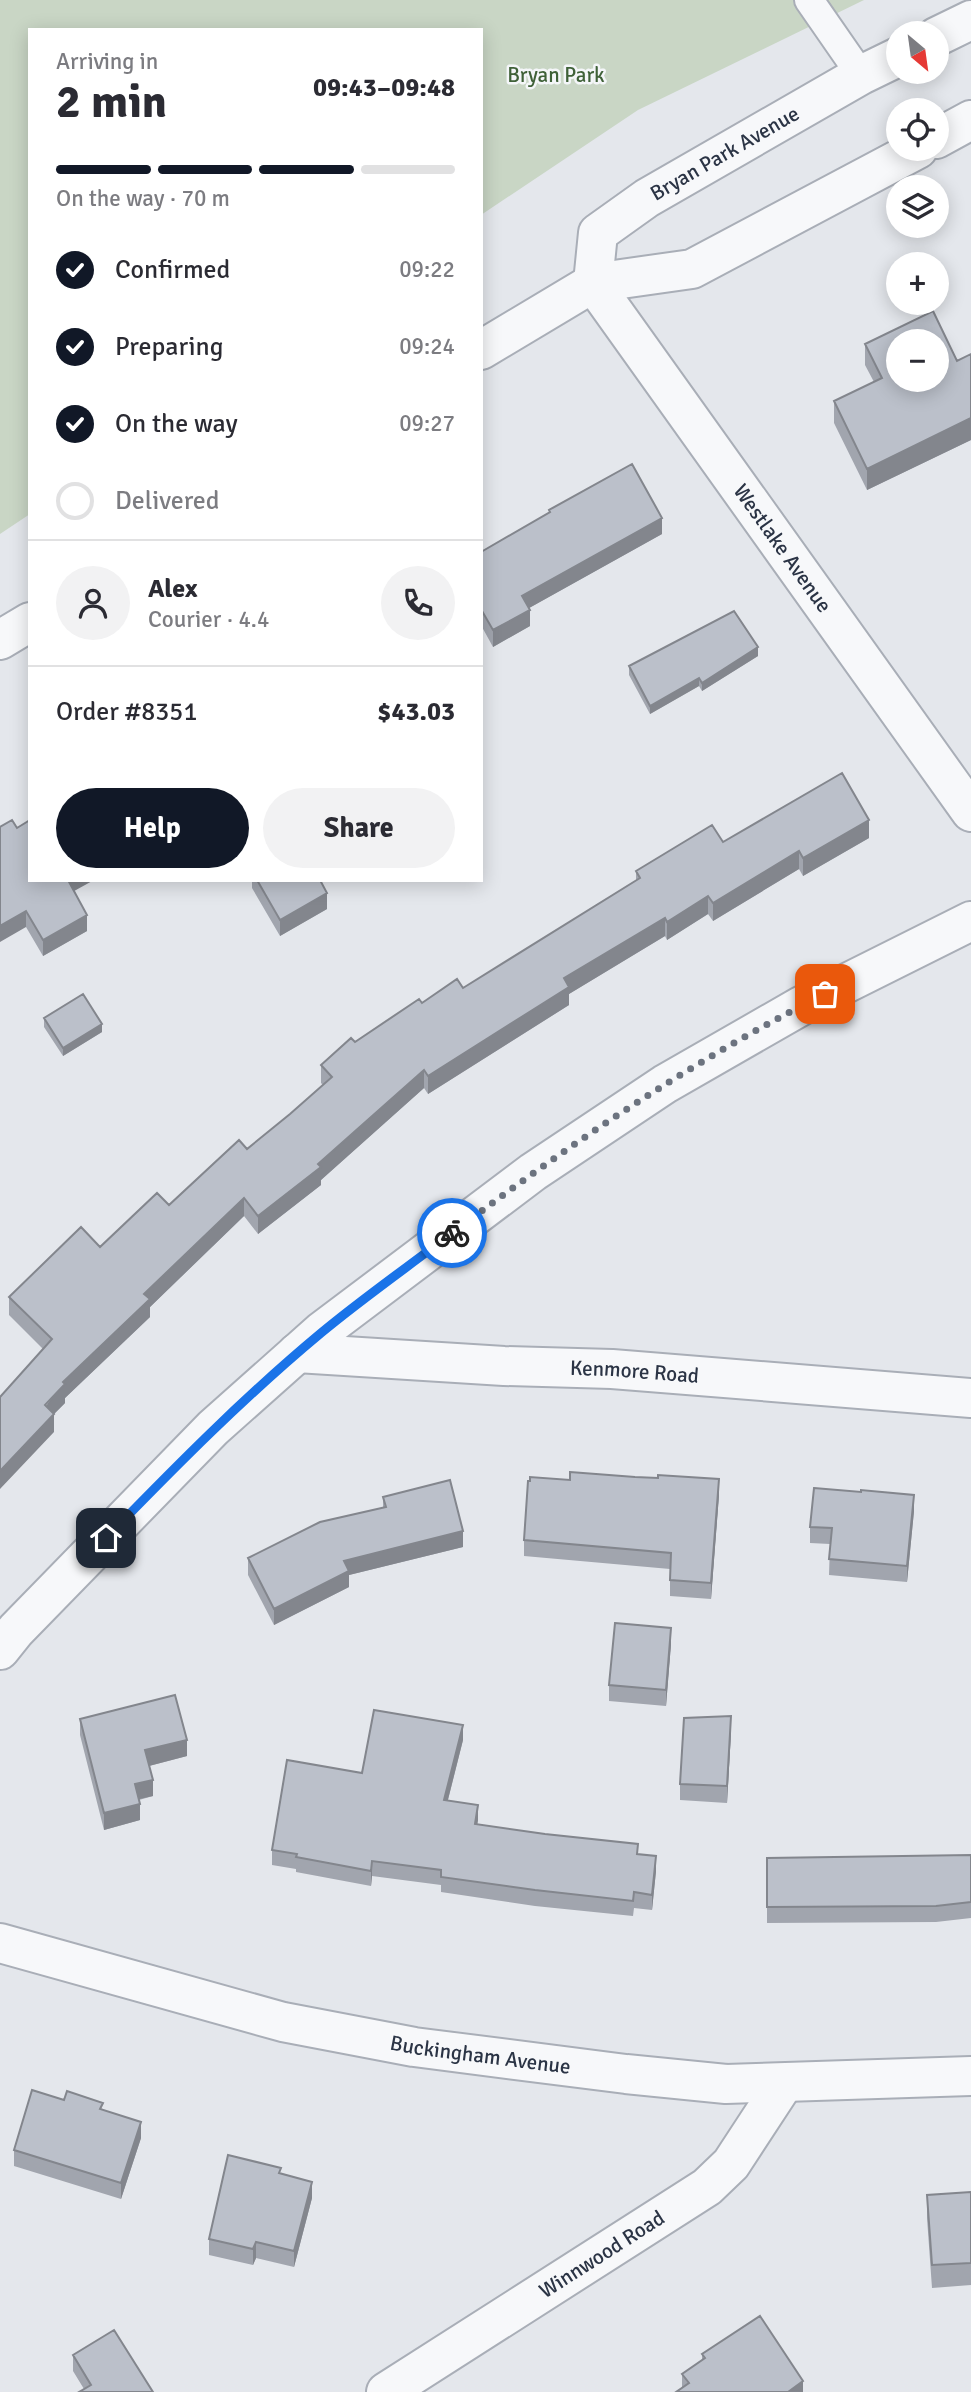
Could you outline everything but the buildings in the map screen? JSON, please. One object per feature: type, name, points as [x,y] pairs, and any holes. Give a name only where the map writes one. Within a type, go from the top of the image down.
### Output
[{"type":"street","points":[[949,31],[971,20]]},
{"type":"street","name":"Bryan Park Avenue","points":[[593,283],[598,233],[647,198],[886,63]]},
{"type":"street","points":[[949,132],[971,120]]},
{"type":"street","points":[[483,349],[593,283],[692,269],[895,161]]},
{"type":"street","name":"Westlake Avenue","points":[[593,283],[971,812]]},
{"type":"street","points":[[0,640],[28,623]]},
{"type":"street","points":[[0,1650],[16,1630],[213,1427],[322,1331],[533,1172],[665,1084],[801,1006],[971,921]]},
{"type":"street","name":"Kenmore Road","points":[[297,1353],[504,1366],[612,1368],[971,1398]]},
{"type":"street","name":"Buckingham Avenue","points":[[0,1943],[284,2022],[414,2047],[713,2083],[971,2076]]},
{"type":"street","name":"Winnwood Road","points":[[386,2392],[706,2187],[731,2164],[785,2083]]},
{"type":"lane","points":[[809,0],[861,75]]},
{"type":"green space","name":"Bryan Park","points":[[0,0],[864,0],[638,110],[483,214],[483,28],[28,28],[28,515],[0,534]]},
{"type":"way so far","points":[[452,1233],[533,1172],[665,1084],[825,994]]},
{"type":"route","points":[[106,1538],[213,1427],[322,1331],[452,1233]]}]
